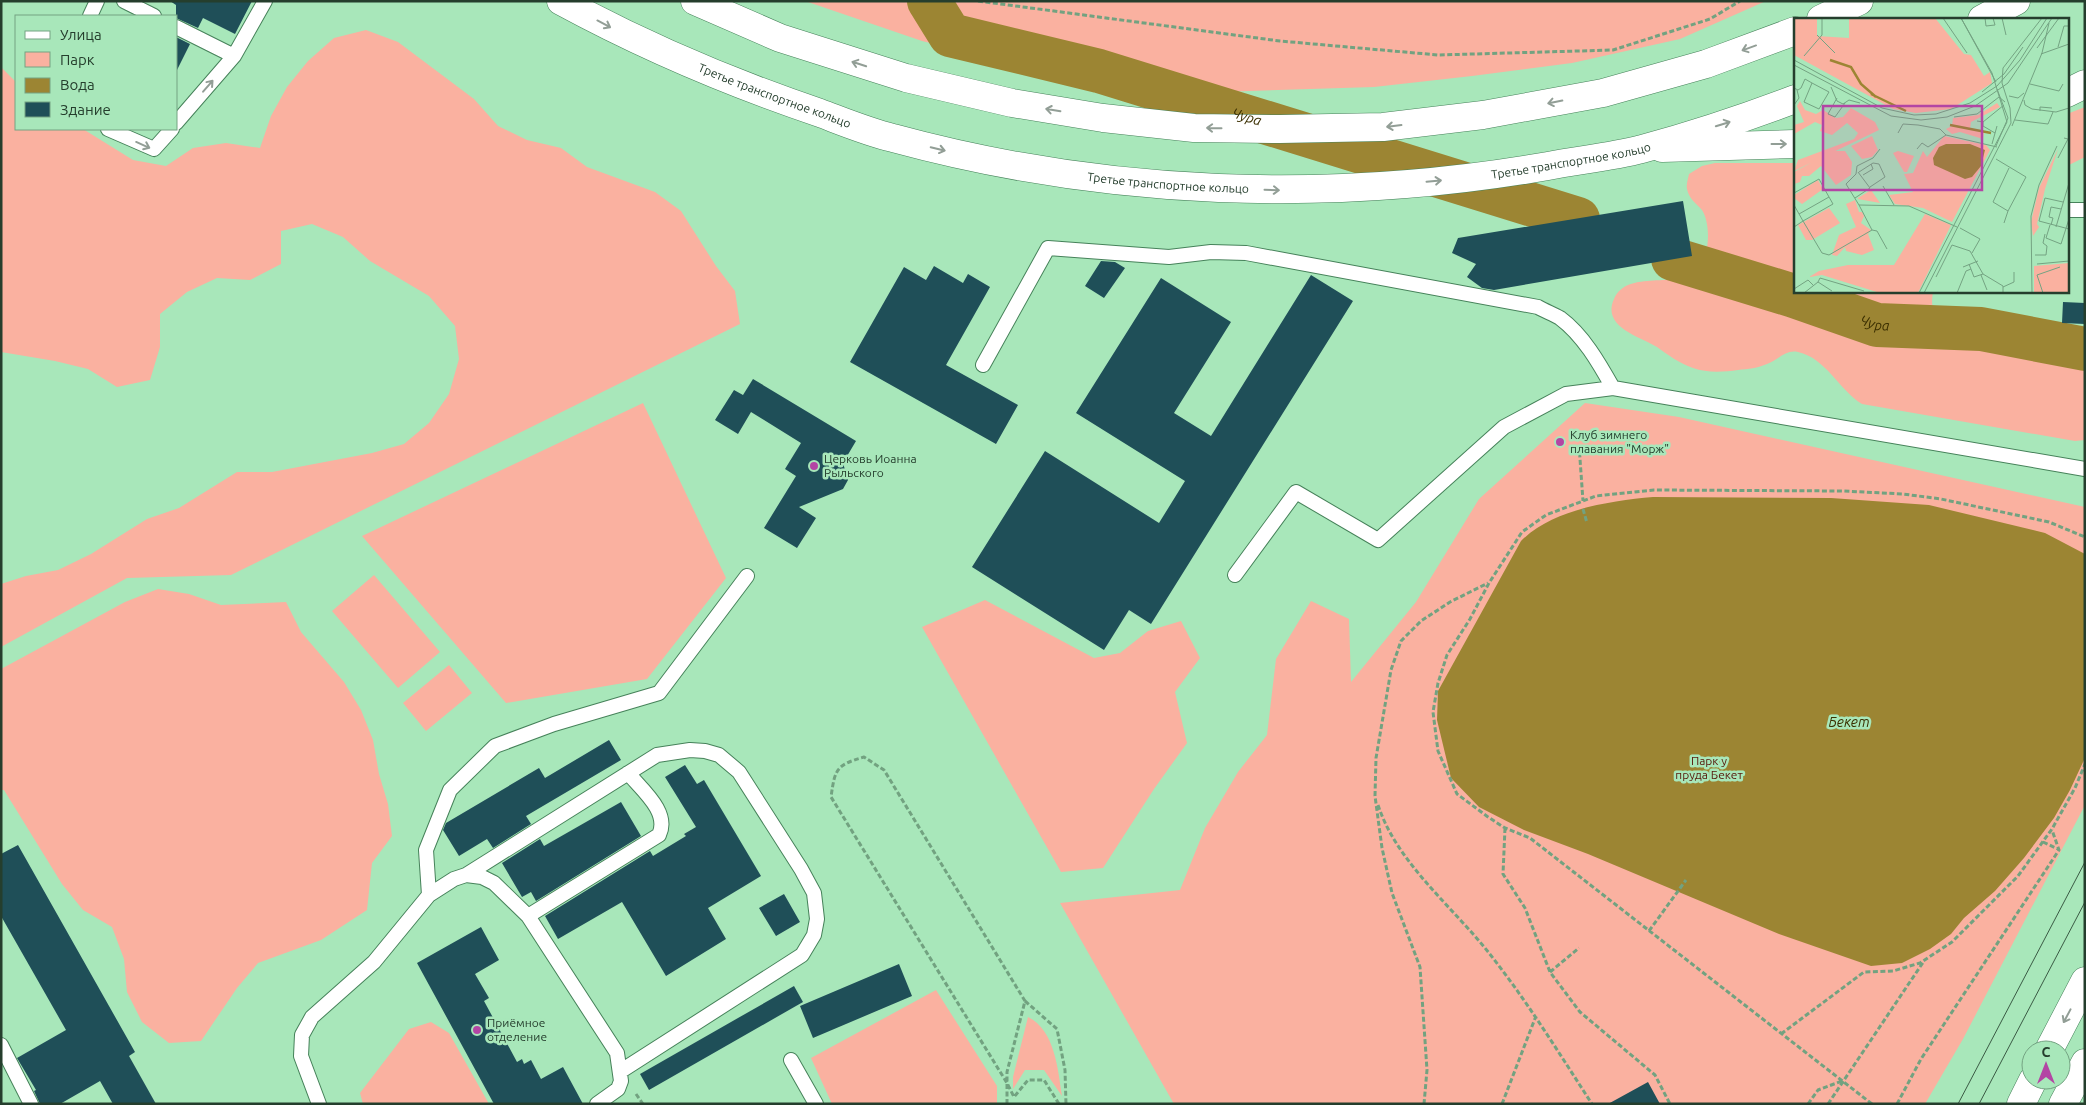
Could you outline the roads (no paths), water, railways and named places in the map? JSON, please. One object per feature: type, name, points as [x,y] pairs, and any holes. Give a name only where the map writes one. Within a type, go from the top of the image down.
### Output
[{"type":"main road","name":"Третье транспортное кольцо","points":[[561,1],[618,32],[762,93],[890,138],[1000,164],[1090,178],[1189,188],[1288,190],[1392,185],[1493,176],[1633,151],[1764,111],[1794,99]]},
{"type":"main road","points":[[695,1],[780,38],[906,78],[1012,103],[1103,118],[1194,128],[1383,127],[1483,116],[1603,92],[1706,64],[1791,32]]},
{"type":"main road","points":[[1812,18],[1837,1]]},
{"type":"main road","points":[[1823,18],[1859,1]]},
{"type":"main road","points":[[1984,18],[2016,1]]},
{"type":"main road","points":[[2068,93],[2085,84]]},
{"type":"main road","points":[[1633,151],[1794,144]]},
{"type":"main road","points":[[2054,1040],[2085,981]]},
{"type":"main road","points":[[2063,1104],[2085,1063]]},
{"type":"main road","points":[[2021,1104],[2028,1090]]},
{"type":"lane","points":[[90,15],[97,1]]},
{"type":"lane","points":[[124,1],[152,15]]},
{"type":"lane","points":[[178,121],[234,56],[265,1]]},
{"type":"lane","points":[[178,28],[234,56]]},
{"type":"lane","points":[[110,130],[154,149],[171,130]]},
{"type":"lane","points":[[2068,210],[2085,210]]},
{"type":"lane","points":[[983,365],[1048,248],[1169,257],[1211,252],[1246,253],[1538,308],[1560,318],[1578,336],[1595,357],[1613,388]]},
{"type":"lane","points":[[1235,575],[1296,492],[1378,540],[1504,427],[1566,394],[1613,388],[2085,468]]},
{"type":"lane","points":[[429,895],[426,850],[450,790],[495,746],[554,724],[659,693],[747,576]]},
{"type":"lane","points":[[319,1104],[301,1056],[302,1035],[312,1017],[374,962],[429,895],[657,755],[690,750],[705,750],[720,755],[739,772],[801,869],[814,893],[817,919],[814,935],[802,955],[621,1071]]},
{"type":"lane","points":[[528,916],[659,836],[662,829],[659,811],[628,773]]},
{"type":"lane","points":[[466,874],[482,877],[494,883],[528,916],[617,1053],[622,1080],[618,1089],[596,1104]]},
{"type":"lane","points":[[1,1045],[31,1104]]},
{"type":"lane","points":[[791,1060],[816,1104]]},
{"type":"water","name":"Бекет","points":[[1653,497],[1831,498],[1929,505],[2045,533],[2085,554],[2084,760],[2054,818],[2024,858],[1995,891],[1964,918],[1951,934],[1930,949],[1902,963],[1871,966],[1779,934],[1588,854],[1524,830],[1479,807],[1451,778],[1437,720],[1438,691],[1521,541],[1549,521],[1583,508]]},
{"type":"waterway","name":"Чура","points":[[929,1],[950,35],[1099,71],[1578,219]]},
{"type":"waterway","name":"Чура","points":[[1673,259],[1794,296],[1877,325],[1981,329],[2085,349]]},
{"type":"tram line","points":[[1958,1104],[2085,862]]},
{"type":"tram line","points":[[1979,1104],[2085,902]]},
{"type":"place","name":"Клуб зимнего плавания \"Морж\"","points":[[1560,442]]},
{"type":"place","name":"Церковь Иоанна Рыльского","points":[[814,466]]},
{"type":"place","name":"Приёмное отделение","points":[[477,1030]]},
{"type":"park label","name":"Парк у пруда Бекет","points":[[1709,768]]}]
